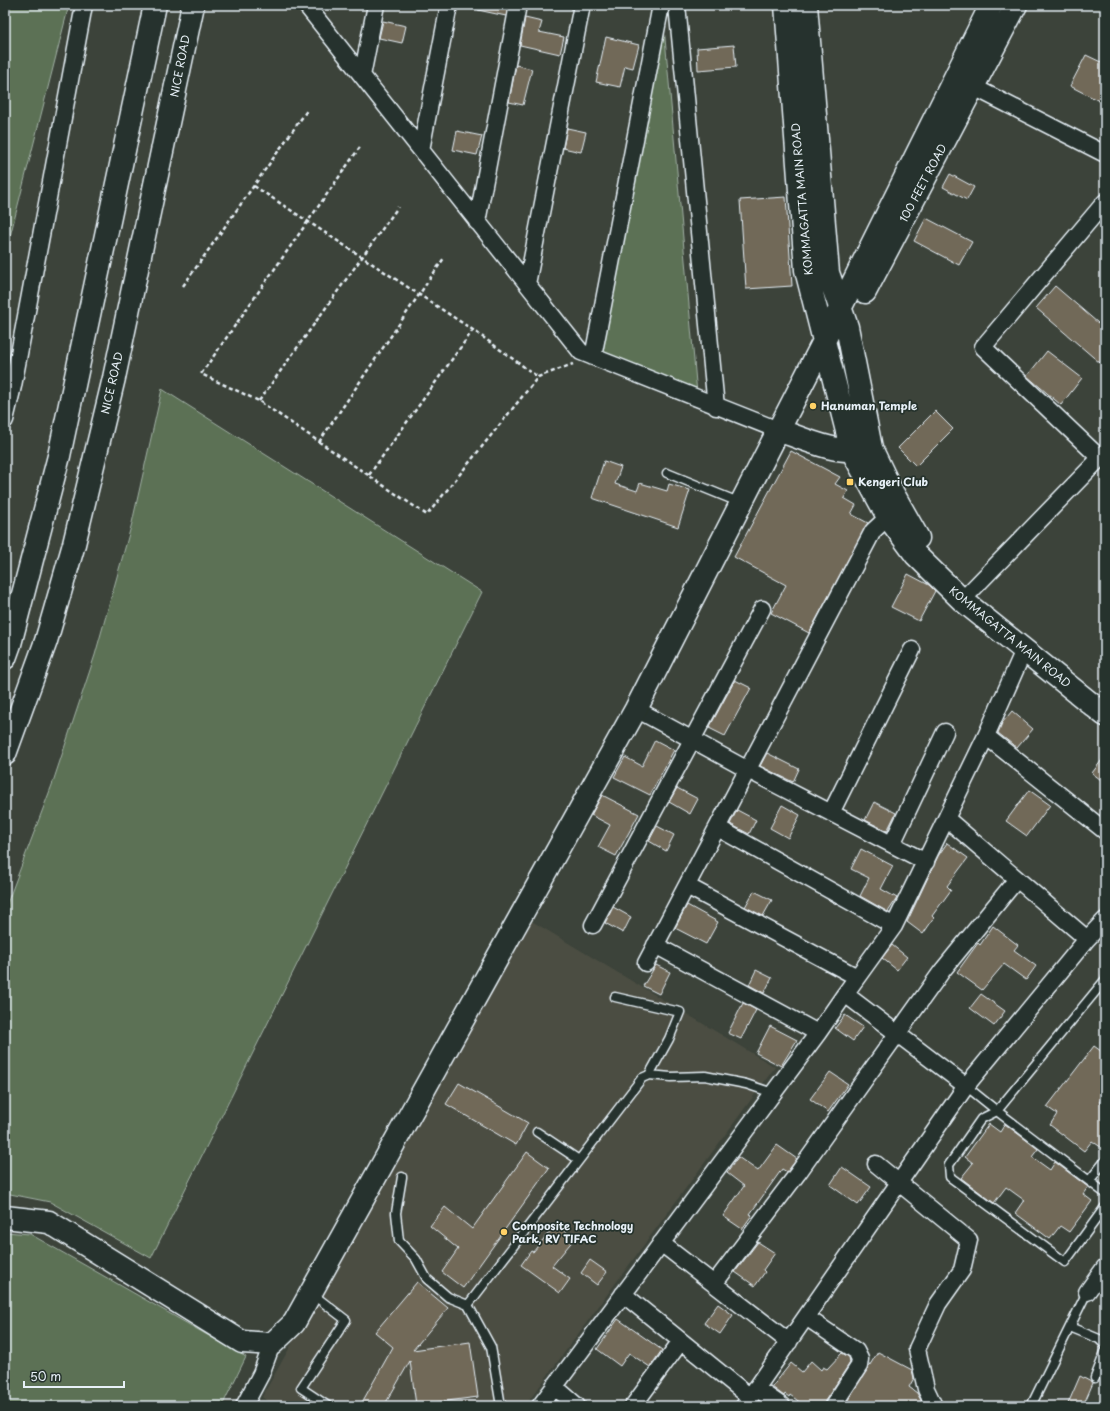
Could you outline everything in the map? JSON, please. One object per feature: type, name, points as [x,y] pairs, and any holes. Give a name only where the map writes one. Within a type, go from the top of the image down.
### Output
[{"type":"main road","points":[[5,658],[10,644],[59,456],[155,5]]},
{"type":"main road","name":"NICE ROAD","points":[[5,754],[17,726],[46,641],[74,544],[114,378],[193,5]]},
{"type":"main road","name":"KOMMAGATTA MAIN ROAD","points":[[786,5],[806,270],[827,351],[861,450],[888,517],[916,555],[962,600],[1105,715]]},
{"type":"main road","name":"KOMMAGATTA MAIN ROAD","points":[[806,5],[828,273],[844,317],[861,450],[891,490],[924,547],[970,592],[1105,701]]},
{"type":"main road","name":"100 FEET ROAD","points":[[964,82],[991,5]]},
{"type":"main road","name":"100 FEET ROAD","points":[[272,1344],[294,1323],[636,709],[778,430],[827,351],[964,82],[1016,5]]},
{"type":"main road","points":[[778,430],[815,443],[861,450]]},
{"type":"main road","points":[[5,1217],[49,1222],[242,1342],[272,1344]]},
{"type":"street","points":[[5,420],[84,5]]},
{"type":"street","points":[[306,5],[581,352],[778,430]]},
{"type":"street","points":[[362,76],[376,5]]},
{"type":"street","points":[[421,150],[449,5]]},
{"type":"street","points":[[477,222],[518,5]]},
{"type":"street","points":[[527,284],[582,5]]},
{"type":"street","points":[[593,357],[661,5]]},
{"type":"street","points":[[676,5],[716,406]]},
{"type":"street","points":[[964,82],[1105,154]]},
{"type":"street","points":[[970,592],[1103,456],[983,347],[1105,202]]},
{"type":"street","points":[[646,963],[873,530],[888,517]]},
{"type":"street","points":[[593,925],[691,739],[762,609]]},
{"type":"street","points":[[831,813],[912,650]]},
{"type":"street","points":[[541,1406],[554,1386],[818,1034],[894,926],[947,819],[1024,650]]},
{"type":"street","points":[[636,709],[748,770],[926,862]]},
{"type":"street","points":[[892,844],[945,732]]},
{"type":"street","points":[[986,736],[1105,831]]},
{"type":"street","points":[[947,819],[1087,939]]},
{"type":"street","points":[[718,828],[894,926]]},
{"type":"street","points":[[714,1284],[798,1173],[942,971],[1017,879]]},
{"type":"street","points":[[687,886],[857,977]]},
{"type":"street","points":[[750,1397],[966,1086],[1087,939],[1105,920]]},
{"type":"street","points":[[655,945],[818,1034]]},
{"type":"street","points":[[845,994],[966,1086]]},
{"type":"street","points":[[876,1164],[900,1182],[969,1240],[962,1270],[938,1304],[917,1349],[926,1389],[934,1406]]},
{"type":"street","points":[[661,1243],[789,1342]]},
{"type":"street","points":[[1087,1292],[1105,1267]]},
{"type":"street","points":[[623,1294],[750,1397],[782,1406]]},
{"type":"street","points":[[806,1317],[856,1352],[860,1358],[859,1366],[833,1406]]},
{"type":"street","points":[[633,1406],[681,1341]]},
{"type":"street","points":[[244,1406],[261,1374],[272,1344]]},
{"type":"street","points":[[554,1386],[577,1406]]},
{"type":"lane","points":[[667,473],[742,503]]},
{"type":"lane","points":[[1105,980],[997,1111],[981,1119],[949,1165],[950,1177],[1065,1262],[1105,1207]]},
{"type":"lane","points":[[615,997],[680,1012],[669,1039],[649,1075]]},
{"type":"lane","points":[[468,1305],[642,1078],[649,1075],[671,1077],[705,1076],[746,1084],[773,1093]]},
{"type":"lane","points":[[966,1086],[1105,1193]]},
{"type":"lane","points":[[537,1132],[579,1160]]},
{"type":"lane","points":[[1089,1181],[1105,1161]]},
{"type":"lane","points":[[402,1177],[396,1213],[399,1241],[416,1259],[427,1279],[448,1297],[468,1305],[491,1347],[501,1406]]},
{"type":"lane","points":[[1031,1406],[1087,1292]]},
{"type":"lane","points":[[310,1293],[346,1320],[301,1388],[328,1406]]},
{"type":"lane","points":[[1070,1327],[1099,1339],[1105,1345]]},
{"type":"lane","points":[[1095,1378],[1105,1352]]},
{"type":"path","points":[[183,286],[308,109]]},
{"type":"path","points":[[360,147],[201,374],[259,401],[427,515],[538,377],[593,357]]},
{"type":"path","points":[[254,186],[473,330],[538,377]]},
{"type":"path","points":[[259,401],[398,207]]},
{"type":"path","points":[[319,442],[444,258]]},
{"type":"path","points":[[369,475],[473,330]]},
{"type":"shaded area","name":"Composite Technology Park, RV TIFAC","points":[[530,920],[775,1067],[525,1406],[274,1406],[262,1397]]},
{"type":"green space","points":[[5,5],[69,5],[5,256]]},
{"type":"green space","points":[[664,27],[697,394],[601,352]]},
{"type":"green space","points":[[162,389],[482,592],[151,1258],[50,1202],[5,1193],[5,909],[52,785],[95,655],[132,523]]},
{"type":"green space","points":[[5,1232],[30,1234],[246,1357],[222,1406],[5,1406]]},
{"type":"building","points":[[478,5],[508,5],[506,16],[478,10]]},
{"type":"building","points":[[525,18],[542,22],[539,32],[564,37],[560,54],[520,45]]},
{"type":"building","points":[[383,21],[406,26],[402,43],[379,38]]},
{"type":"building","points":[[606,37],[639,45],[633,68],[625,66],[620,87],[596,82]]},
{"type":"building","points":[[734,45],[736,67],[698,70],[697,48]]},
{"type":"building","points":[[1086,55],[1105,64],[1105,104],[1070,86]]},
{"type":"building","points":[[516,65],[532,69],[523,105],[509,102]]},
{"type":"building","points":[[567,128],[586,132],[581,152],[563,148]]},
{"type":"building","points":[[457,131],[482,136],[477,155],[453,150]]},
{"type":"building","points":[[950,174],[974,187],[967,200],[943,187]]},
{"type":"building","points":[[786,197],[792,286],[746,289],[740,200]]},
{"type":"building","points":[[926,218],[972,242],[959,265],[914,241]]},
{"type":"building","points":[[1055,286],[1105,329],[1105,358],[1100,363],[1036,308]]},
{"type":"building","points":[[1047,351],[1082,378],[1061,405],[1027,376]]},
{"type":"building","points":[[935,411],[953,429],[916,466],[898,448]]},
{"type":"building","points":[[791,451],[840,477],[835,484],[848,491],[844,498],[856,505],[851,514],[868,523],[809,633],[771,613],[786,585],[734,557]]},
{"type":"building","points":[[604,461],[621,467],[615,484],[637,491],[640,483],[667,491],[669,484],[690,490],[678,527],[592,498]]},
{"type":"building","points":[[908,574],[929,585],[935,591],[919,621],[891,607]]},
{"type":"building","points":[[735,680],[751,688],[725,736],[709,728]]},
{"type":"building","points":[[1012,711],[1033,729],[1017,748],[998,733],[1002,723]]},
{"type":"building","points":[[655,740],[674,750],[650,795],[614,777],[625,757],[642,766]]},
{"type":"building","points":[[767,753],[799,769],[793,782],[760,766]]},
{"type":"building","points":[[1105,756],[1105,783],[1092,773]]},
{"type":"building","points":[[677,788],[698,799],[690,814],[669,802]]},
{"type":"building","points":[[1029,790],[1050,805],[1027,836],[1006,821]]},
{"type":"building","points":[[602,795],[639,814],[616,856],[598,847],[610,825],[591,815]]},
{"type":"building","points":[[874,802],[896,813],[887,831],[865,820]]},
{"type":"building","points":[[782,805],[800,815],[788,838],[770,828]]},
{"type":"building","points":[[737,810],[756,820],[749,834],[730,824]]},
{"type":"building","points":[[657,826],[674,835],[666,851],[649,841]]},
{"type":"building","points":[[947,843],[968,858],[947,886],[951,890],[932,916],[934,918],[923,934],[907,922],[938,856]]},
{"type":"building","points":[[861,849],[893,866],[881,889],[897,898],[888,912],[860,896],[869,878],[851,869]]},
{"type":"building","points":[[754,891],[772,900],[763,916],[745,907]]},
{"type":"building","points":[[687,905],[718,922],[706,944],[675,928]]},
{"type":"building","points":[[613,907],[631,917],[623,933],[605,923]]},
{"type":"building","points":[[993,926],[1018,945],[1014,950],[1036,966],[1026,980],[1004,964],[982,990],[957,972],[978,943],[980,945]]},
{"type":"building","points":[[892,945],[907,957],[897,970],[882,958]]},
{"type":"building","points":[[656,965],[670,972],[659,994],[643,986]]},
{"type":"building","points":[[756,970],[772,978],[764,993],[749,985]]},
{"type":"building","points":[[981,994],[1005,1011],[994,1026],[970,1008]]},
{"type":"building","points":[[743,1003],[756,1010],[741,1039],[728,1033]]},
{"type":"building","points":[[845,1015],[863,1027],[853,1041],[835,1028]]},
{"type":"building","points":[[770,1026],[797,1040],[781,1066],[756,1053]]},
{"type":"building","points":[[1094,1046],[1105,1054],[1105,1095],[1099,1102],[1105,1106],[1105,1150],[1092,1141],[1084,1151],[1050,1125],[1057,1114],[1047,1107]]},
{"type":"building","points":[[830,1072],[848,1084],[828,1112],[810,1099]]},
{"type":"building","points":[[459,1083],[528,1123],[516,1145],[446,1104]]},
{"type":"building","points":[[989,1124],[1000,1132],[1005,1124],[1038,1149],[1032,1157],[1050,1170],[1055,1162],[1088,1187],[1083,1194],[1092,1201],[1069,1232],[1060,1226],[1050,1239],[1015,1213],[1024,1200],[1006,1187],[994,1203],[961,1178],[973,1163],[965,1157]]},
{"type":"building","points":[[777,1145],[797,1159],[787,1172],[782,1169],[750,1214],[752,1215],[742,1229],[723,1216],[744,1186],[727,1173],[738,1157],[758,1171]]},
{"type":"building","points":[[527,1152],[549,1168],[463,1288],[442,1272],[458,1249],[430,1226],[445,1207],[472,1229]]},
{"type":"building","points":[[842,1167],[871,1187],[858,1205],[830,1185]]},
{"type":"building","points":[[556,1224],[574,1239],[552,1266],[570,1279],[560,1293],[521,1265],[531,1251],[533,1252]]},
{"type":"building","points":[[758,1242],[775,1253],[763,1270],[765,1272],[755,1286],[735,1272]]},
{"type":"building","points":[[590,1260],[607,1272],[597,1285],[581,1273]]},
{"type":"building","points":[[417,1282],[448,1308],[413,1350],[470,1342],[478,1397],[416,1405],[410,1361],[384,1406],[360,1406],[393,1347],[375,1332]]},
{"type":"building","points":[[718,1304],[733,1315],[720,1334],[704,1323]]},
{"type":"building","points":[[618,1319],[662,1350],[650,1367],[629,1353],[620,1366],[597,1349]]},
{"type":"building","points":[[878,1352],[912,1370],[914,1378],[909,1387],[917,1393],[924,1406],[844,1406]]},
{"type":"building","points":[[842,1353],[849,1357],[850,1363],[825,1401],[824,1406],[805,1406],[790,1395],[789,1397],[785,1394],[784,1396],[772,1387],[791,1363],[802,1372],[811,1361],[821,1370],[823,1367],[827,1369]]},
{"type":"building","points":[[1080,1376],[1093,1383],[1083,1406],[1067,1406]]},
{"type":"place","name":"Hanuman Temple","points":[[813,406]]},
{"type":"place","name":"Kengeri Club","points":[[850,482]]},
{"type":"place","name":"Composite Technology Park, RV TIFAC","points":[[504,1232]]}]
